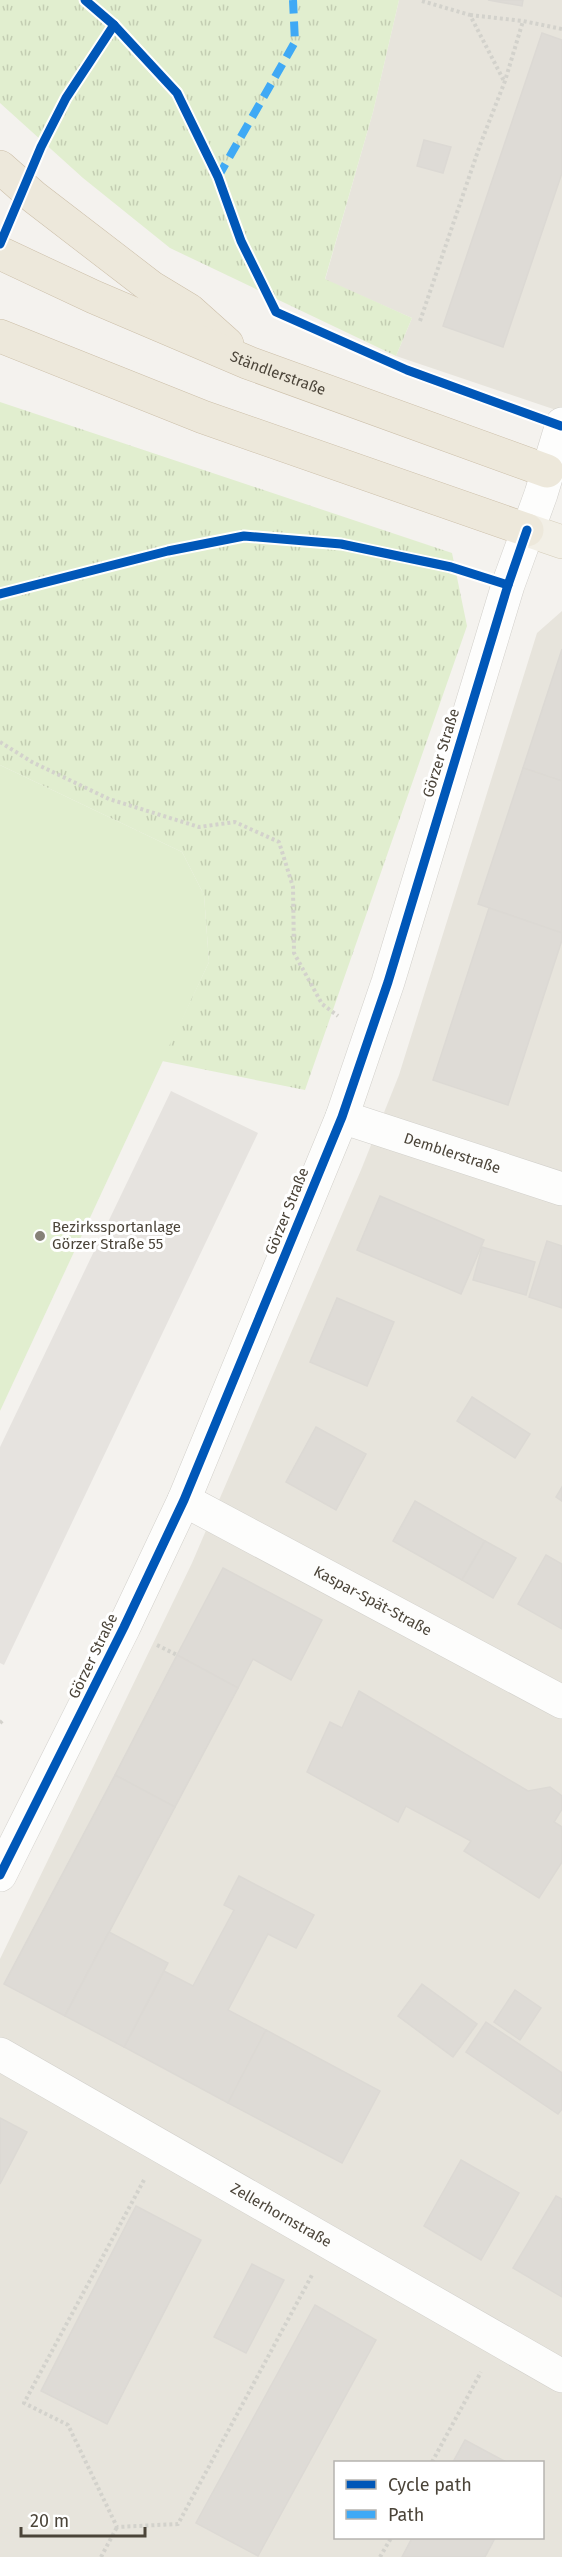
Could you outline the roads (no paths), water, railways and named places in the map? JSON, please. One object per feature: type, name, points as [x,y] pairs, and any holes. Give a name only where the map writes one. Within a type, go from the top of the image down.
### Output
[{"type":"highway","points":[[0,167],[34,197],[151,287],[189,310],[249,363]]},
{"type":"highway","name":"Ständlerstraße","points":[[0,253],[94,297],[249,363],[555,473]]},
{"type":"highway","points":[[0,336],[203,417],[527,530]]},
{"type":"main road","points":[[527,530],[562,542]]},
{"type":"street","name":"Görzer Straße","points":[[0,1875],[124,1627],[184,1500],[342,1117],[369,1041],[501,605],[527,530],[555,473],[562,424]]},
{"type":"street","name":"Demblerstraße","points":[[342,1117],[562,1189]]},
{"type":"street","name":"Kaspar-Spät-Straße","points":[[184,1500],[562,1702]]},
{"type":"street","name":"Zellerhornstraße","points":[[0,2054],[562,2376]]},
{"type":"place","name":"Bezirkssportanlage Görzer Straße 55","points":[[40,1236]]}]
